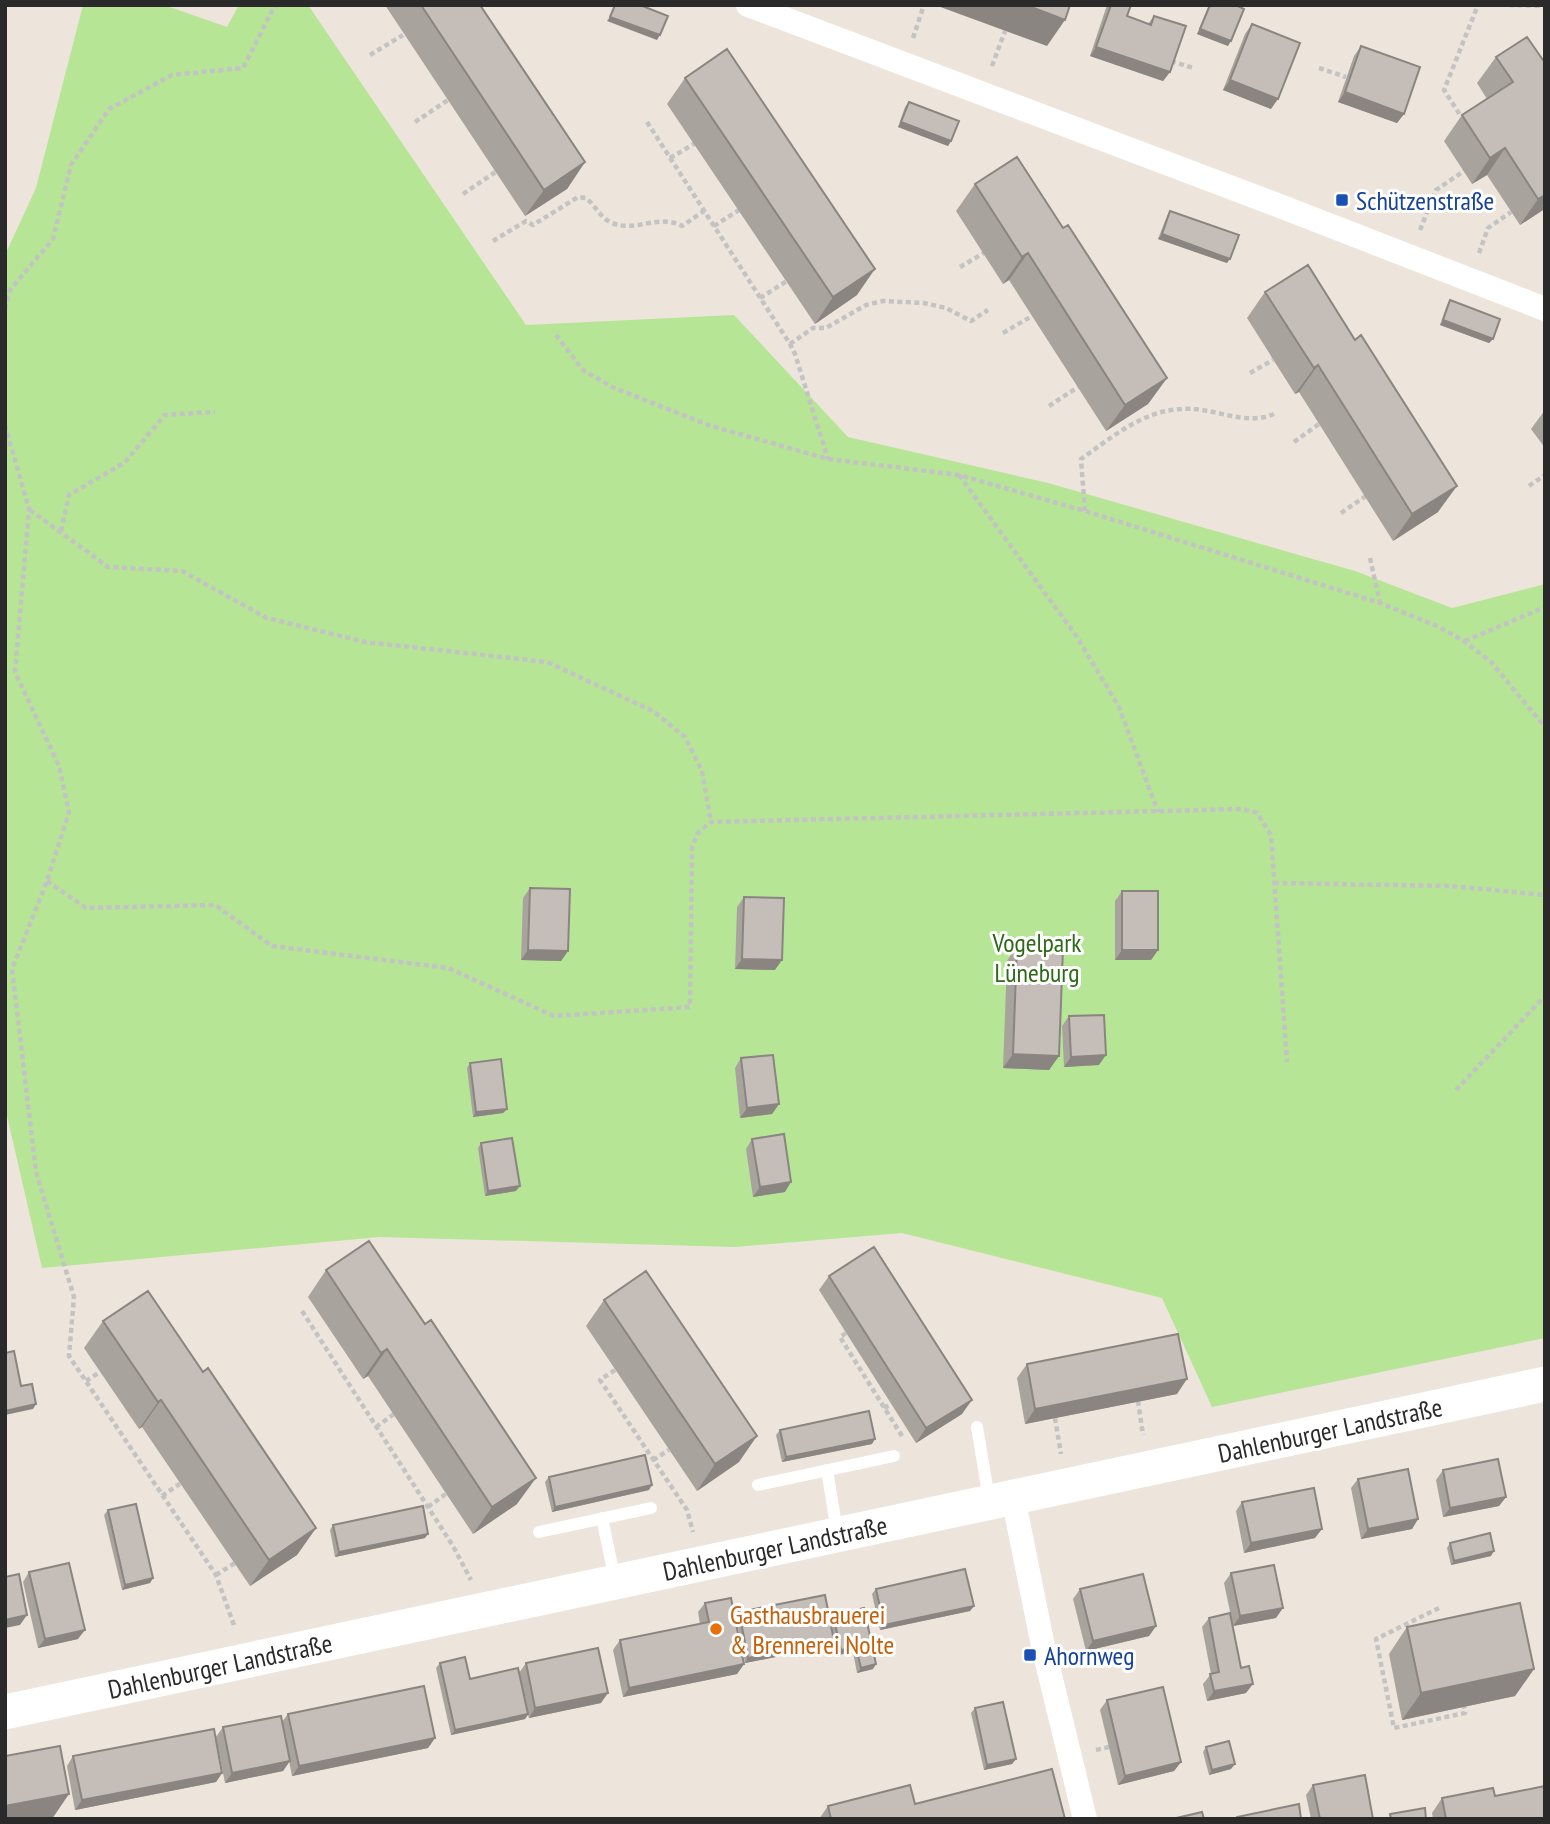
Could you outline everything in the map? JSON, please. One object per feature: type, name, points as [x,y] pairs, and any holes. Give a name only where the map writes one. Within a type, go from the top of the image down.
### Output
[{"type":"main road","name":"Dahlenburger Landstraße","points":[[5,1712],[1545,1384]]},
{"type":"street","points":[[748,5],[1545,309]]},
{"type":"street","points":[[1001,1500],[1043,1646],[1085,1819]]},
{"type":"lane","points":[[977,1427],[1001,1500]]},
{"type":"lane","points":[[758,1485],[894,1456]]},
{"type":"lane","points":[[827,1470],[838,1535]]},
{"type":"lane","points":[[539,1532],[651,1508]]},
{"type":"lane","points":[[602,1518],[615,1582]]},
{"type":"path","points":[[5,309],[10,290],[53,239],[71,165],[109,109],[172,75],[243,68],[277,5]]},
{"type":"path","points":[[1468,126],[1444,90],[1478,5]]},
{"type":"path","points":[[1509,5],[1545,6]]},
{"type":"path","points":[[981,93],[1005,31]]},
{"type":"path","points":[[370,55],[403,34]]},
{"type":"path","points":[[1171,61],[1193,68]]},
{"type":"path","points":[[1319,68],[1346,77]]},
{"type":"path","points":[[415,122],[448,100]]},
{"type":"path","points":[[647,122],[796,355],[828,459]]},
{"type":"path","points":[[670,158],[694,144]]},
{"type":"path","points":[[463,194],[497,171]]},
{"type":"path","points":[[1409,256],[1436,190],[1464,171]]},
{"type":"path","points":[[494,241],[526,221],[533,225],[579,197],[586,198],[607,221],[625,227],[653,221],[667,221],[682,226],[704,211]]},
{"type":"path","points":[[714,226],[739,210]]},
{"type":"path","points":[[1469,279],[1488,228],[1511,212]]},
{"type":"path","points":[[960,267],[984,253]]},
{"type":"path","points":[[760,298],[786,281]]},
{"type":"path","points":[[790,344],[813,328],[826,328],[866,305],[883,301],[924,303],[946,308],[971,321],[988,310]]},
{"type":"path","points":[[1003,333],[1032,316]]},
{"type":"path","points":[[556,335],[583,370],[612,387],[711,426],[828,459],[959,475],[1085,511],[1380,603],[1437,626],[1464,641],[1491,662],[1545,727]]},
{"type":"path","points":[[1250,373],[1273,360]]},
{"type":"path","points":[[1049,406],[1077,387]]},
{"type":"path","points":[[1085,511],[1081,459],[1134,422],[1181,408],[1264,419],[1276,413]]},
{"type":"path","points":[[61,531],[69,495],[124,463],[165,415],[215,412]]},
{"type":"path","points":[[1294,442],[1319,424]]},
{"type":"path","points":[[5,425],[29,509],[15,672],[59,766],[69,812],[47,881],[12,969],[36,1172],[74,1297],[69,1356],[216,1575],[245,1661]]},
{"type":"path","points":[[959,475],[1077,637],[1112,695],[1119,707],[1158,812]]},
{"type":"path","points":[[1529,486],[1545,475]]},
{"type":"path","points":[[1341,513],[1366,496]]},
{"type":"path","points":[[29,509],[108,567],[183,570],[267,618],[365,642],[547,662],[653,711],[685,737],[702,771],[710,822]]},
{"type":"path","points":[[1370,558],[1380,603]]},
{"type":"path","points":[[1464,641],[1545,607]]},
{"type":"path","points":[[47,881],[86,908],[215,905],[272,946],[448,968],[554,1016],[690,1007],[692,846],[698,832],[710,822],[1243,809],[1257,813],[1271,835],[1287,1062]]},
{"type":"path","points":[[1275,883],[1451,886],[1545,895]]},
{"type":"path","points":[[1456,1090],[1545,996]]},
{"type":"path","points":[[302,1311],[466,1567],[471,1580]]},
{"type":"path","points":[[846,1333],[840,1337],[904,1440]]},
{"type":"path","points":[[615,1370],[600,1380],[687,1510],[693,1532]]},
{"type":"path","points":[[86,1381],[100,1371]]},
{"type":"path","points":[[1138,1401],[1143,1436]]},
{"type":"path","points":[[884,1408],[891,1404]]},
{"type":"path","points":[[376,1427],[394,1414]]},
{"type":"path","points":[[1055,1418],[1061,1454]]},
{"type":"path","points":[[653,1460],[669,1450]]},
{"type":"path","points":[[162,1496],[181,1483]]},
{"type":"path","points":[[428,1507],[447,1493]]},
{"type":"path","points":[[216,1575],[235,1563]]},
{"type":"path","points":[[1439,1608],[1376,1639],[1394,1728],[1465,1713],[1464,1706]]},
{"type":"green space","name":"Vogelpark Lüneburg","points":[[83,5],[164,5],[227,27],[239,5],[308,5],[526,325],[734,315],[848,437],[1048,483],[1355,571],[1452,608],[1545,584],[1545,1338],[1212,1407],[1162,1298],[902,1233],[735,1247],[380,1237],[42,1268],[5,1107],[5,255],[36,188]]},
{"type":"building","points":[[421,5],[480,5],[585,162],[544,190]]},
{"type":"building","points":[[615,5],[640,5],[668,16],[660,35],[610,17]]},
{"type":"building","points":[[1026,5],[1070,5],[1065,20]]},
{"type":"building","points":[[1111,5],[1131,5],[1127,16],[1151,25],[1154,16],[1186,26],[1170,72],[1096,47]]},
{"type":"building","points":[[1210,5],[1236,5],[1244,9],[1231,41],[1200,29]]},
{"type":"building","points":[[1252,24],[1300,43],[1278,99],[1230,80]]},
{"type":"building","points":[[1527,37],[1545,63],[1545,195],[1538,199],[1505,148],[1490,158],[1462,115],[1513,82],[1496,57]]},
{"type":"building","points":[[1361,46],[1420,67],[1404,114],[1345,92]]},
{"type":"building","points":[[727,49],[875,269],[833,297],[685,78]]},
{"type":"building","points":[[909,102],[959,121],[951,141],[901,122]]},
{"type":"building","points":[[1017,157],[1063,228],[1068,225],[1167,378],[1125,405],[1028,253],[1022,257],[975,184]]},
{"type":"building","points":[[1170,211],[1239,235],[1230,259],[1162,234]]},
{"type":"building","points":[[1308,265],[1355,340],[1361,335],[1457,486],[1412,514],[1318,365],[1314,368],[1265,292]]},
{"type":"building","points":[[1450,300],[1500,319],[1493,339],[1443,320]]},
{"type":"building","points":[[530,888],[570,889],[568,951],[528,950]]},
{"type":"building","points":[[1122,891],[1158,891],[1158,950],[1122,950]]},
{"type":"building","points":[[744,897],[784,898],[782,960],[742,959]]},
{"type":"building","points":[[1017,946],[1063,948],[1059,1056],[1013,1054]]},
{"type":"building","points":[[1104,1015],[1106,1055],[1071,1057],[1069,1016]]},
{"type":"building","points":[[773,1055],[779,1104],[747,1108],[741,1058]]},
{"type":"building","points":[[501,1059],[507,1109],[476,1112],[470,1063]]},
{"type":"building","points":[[784,1134],[791,1182],[760,1187],[752,1139]]},
{"type":"building","points":[[512,1138],[520,1186],[488,1191],[481,1143]]},
{"type":"building","points":[[369,1241],[425,1324],[431,1320],[536,1478],[492,1507],[387,1349],[381,1353],[326,1270]]},
{"type":"building","points":[[874,1247],[972,1400],[926,1428],[829,1276]]},
{"type":"building","points":[[646,1271],[757,1436],[715,1464],[604,1300]]},
{"type":"building","points":[[148,1291],[203,1372],[208,1368],[316,1528],[269,1560],[161,1400],[158,1402],[103,1321]]},
{"type":"building","points":[[1178,1334],[1187,1379],[1035,1409],[1027,1364]]},
{"type":"building","points":[[14,1351],[21,1386],[32,1384],[36,1404],[5,1411],[5,1353]]},
{"type":"building","points":[[869,1411],[875,1439],[786,1457],[780,1430]]},
{"type":"building","points":[[645,1455],[652,1485],[555,1507],[549,1477]]},
{"type":"building","points":[[1498,1459],[1506,1497],[1450,1508],[1443,1470]]},
{"type":"building","points":[[1408,1469],[1418,1519],[1368,1529],[1358,1479]]},
{"type":"building","points":[[1314,1488],[1322,1529],[1251,1543],[1242,1502]]},
{"type":"building","points":[[136,1504],[153,1578],[125,1585],[108,1510]]},
{"type":"building","points":[[423,1506],[428,1534],[339,1552],[333,1525]]},
{"type":"building","points":[[1490,1533],[1494,1551],[1454,1561],[1450,1543]]},
{"type":"building","points":[[69,1563],[85,1630],[45,1639],[29,1572]]},
{"type":"building","points":[[1274,1565],[1283,1608],[1240,1616],[1231,1573]]},
{"type":"building","points":[[965,1569],[974,1606],[884,1625],[876,1589]]},
{"type":"building","points":[[19,1574],[27,1615],[5,1620],[5,1577]]},
{"type":"building","points":[[1143,1574],[1156,1626],[1093,1641],[1080,1589]]},
{"type":"building","points":[[825,1595],[834,1641],[748,1658],[739,1612]]},
{"type":"building","points":[[731,1598],[744,1664],[629,1688],[620,1640],[709,1622],[705,1603]]},
{"type":"building","points":[[1520,1603],[1534,1669],[1421,1693],[1407,1627]]},
{"type":"building","points":[[864,1608],[876,1664],[861,1668],[856,1647],[841,1650],[833,1615]]},
{"type":"building","points":[[1230,1613],[1241,1668],[1249,1666],[1253,1684],[1214,1691],[1210,1674],[1219,1672],[1209,1618]]},
{"type":"building","points":[[598,1648],[608,1693],[535,1708],[526,1663]]},
{"type":"building","points":[[465,1657],[470,1679],[518,1668],[528,1714],[455,1730],[440,1663]]},
{"type":"building","points":[[424,1686],[435,1738],[299,1766],[288,1714]]},
{"type":"building","points":[[1163,1687],[1181,1762],[1125,1776],[1107,1700]]},
{"type":"building","points":[[1003,1702],[1016,1759],[987,1765],[975,1708]]},
{"type":"building","points":[[281,1716],[290,1761],[232,1773],[223,1727]]},
{"type":"building","points":[[214,1729],[222,1773],[82,1800],[73,1756]]},
{"type":"building","points":[[1229,1741],[1235,1764],[1212,1770],[1206,1747]]},
{"type":"building","points":[[60,1746],[69,1794],[5,1806],[5,1756]]},
{"type":"building","points":[[1052,1769],[1065,1819],[831,1819],[828,1806],[910,1785],[915,1804]]},
{"type":"building","points":[[1365,1775],[1373,1819],[1320,1819],[1313,1785]]},
{"type":"building","points":[[1545,1786],[1545,1819],[1446,1819],[1442,1798],[1493,1788],[1495,1796]]},
{"type":"building","points":[[1299,1804],[1301,1819],[1237,1819],[1237,1817]]},
{"type":"building","points":[[1425,1808],[1426,1819],[1391,1819],[1390,1814]]},
{"type":"building","points":[[1202,1812],[1204,1819],[1172,1819]]},
{"type":"place","name":"Schützenstraße","points":[[1342,200]]},
{"type":"place","name":"Gasthausbrauerei & Brennerei Nolte","points":[[716,1629]]},
{"type":"place","name":"Ahornweg","points":[[1030,1655]]}]
